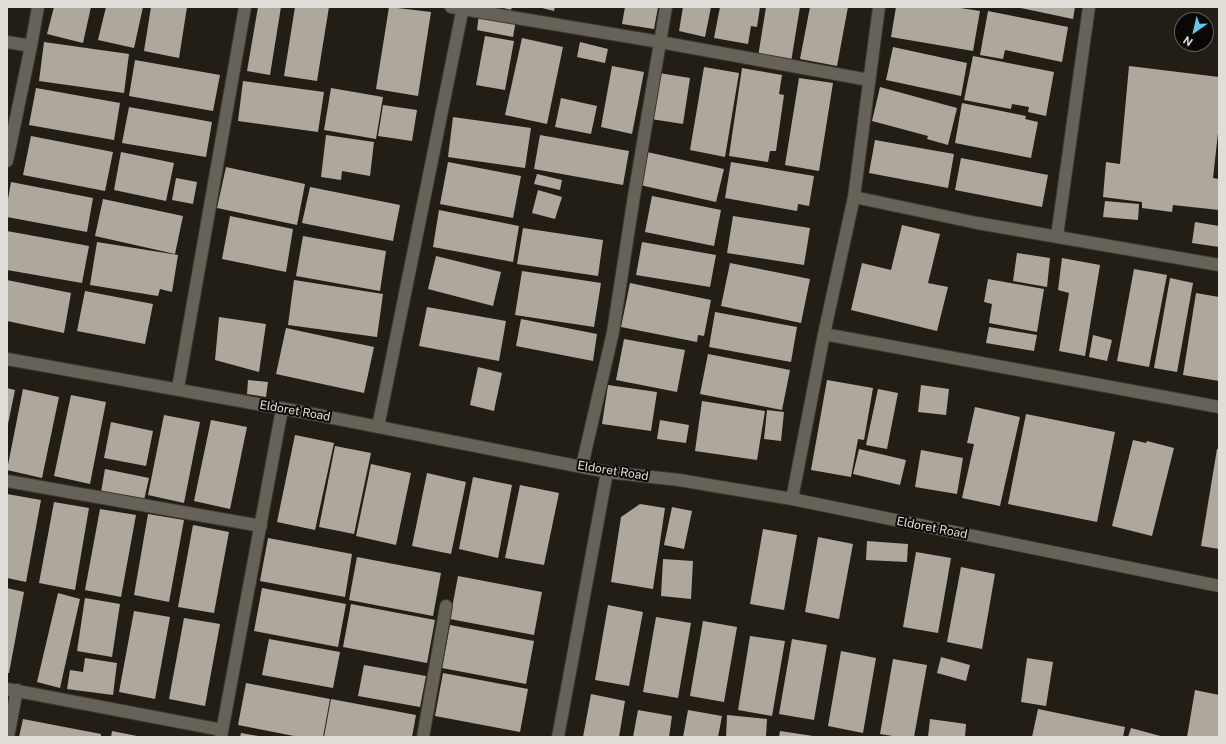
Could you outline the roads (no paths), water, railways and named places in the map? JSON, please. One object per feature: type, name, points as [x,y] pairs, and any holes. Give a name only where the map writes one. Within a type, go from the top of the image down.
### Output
[{"type":"street","points":[[7,161],[38,7]]},
{"type":"street","points":[[178,388],[245,7]]},
{"type":"street","points":[[582,466],[613,332],[666,7]]},
{"type":"street","points":[[792,499],[824,334],[854,197],[879,7]]},
{"type":"street","points":[[1057,236],[1089,7]]},
{"type":"street","points":[[378,427],[459,8],[660,42],[869,80]]},
{"type":"street","points":[[7,42],[31,46]]},
{"type":"street","points":[[854,197],[977,223],[1219,265]]},
{"type":"street","points":[[824,334],[1219,407]]},
{"type":"street","name":"Eldoret Road","points":[[7,359],[178,388],[607,472],[679,480],[792,499],[1219,586]]},
{"type":"street","points":[[8,737],[12,690],[222,733],[282,409]]},
{"type":"street","points":[[558,737],[607,472]]},
{"type":"street","points":[[7,481],[261,526]]},
{"type":"street","points":[[423,737],[446,606]]}]
